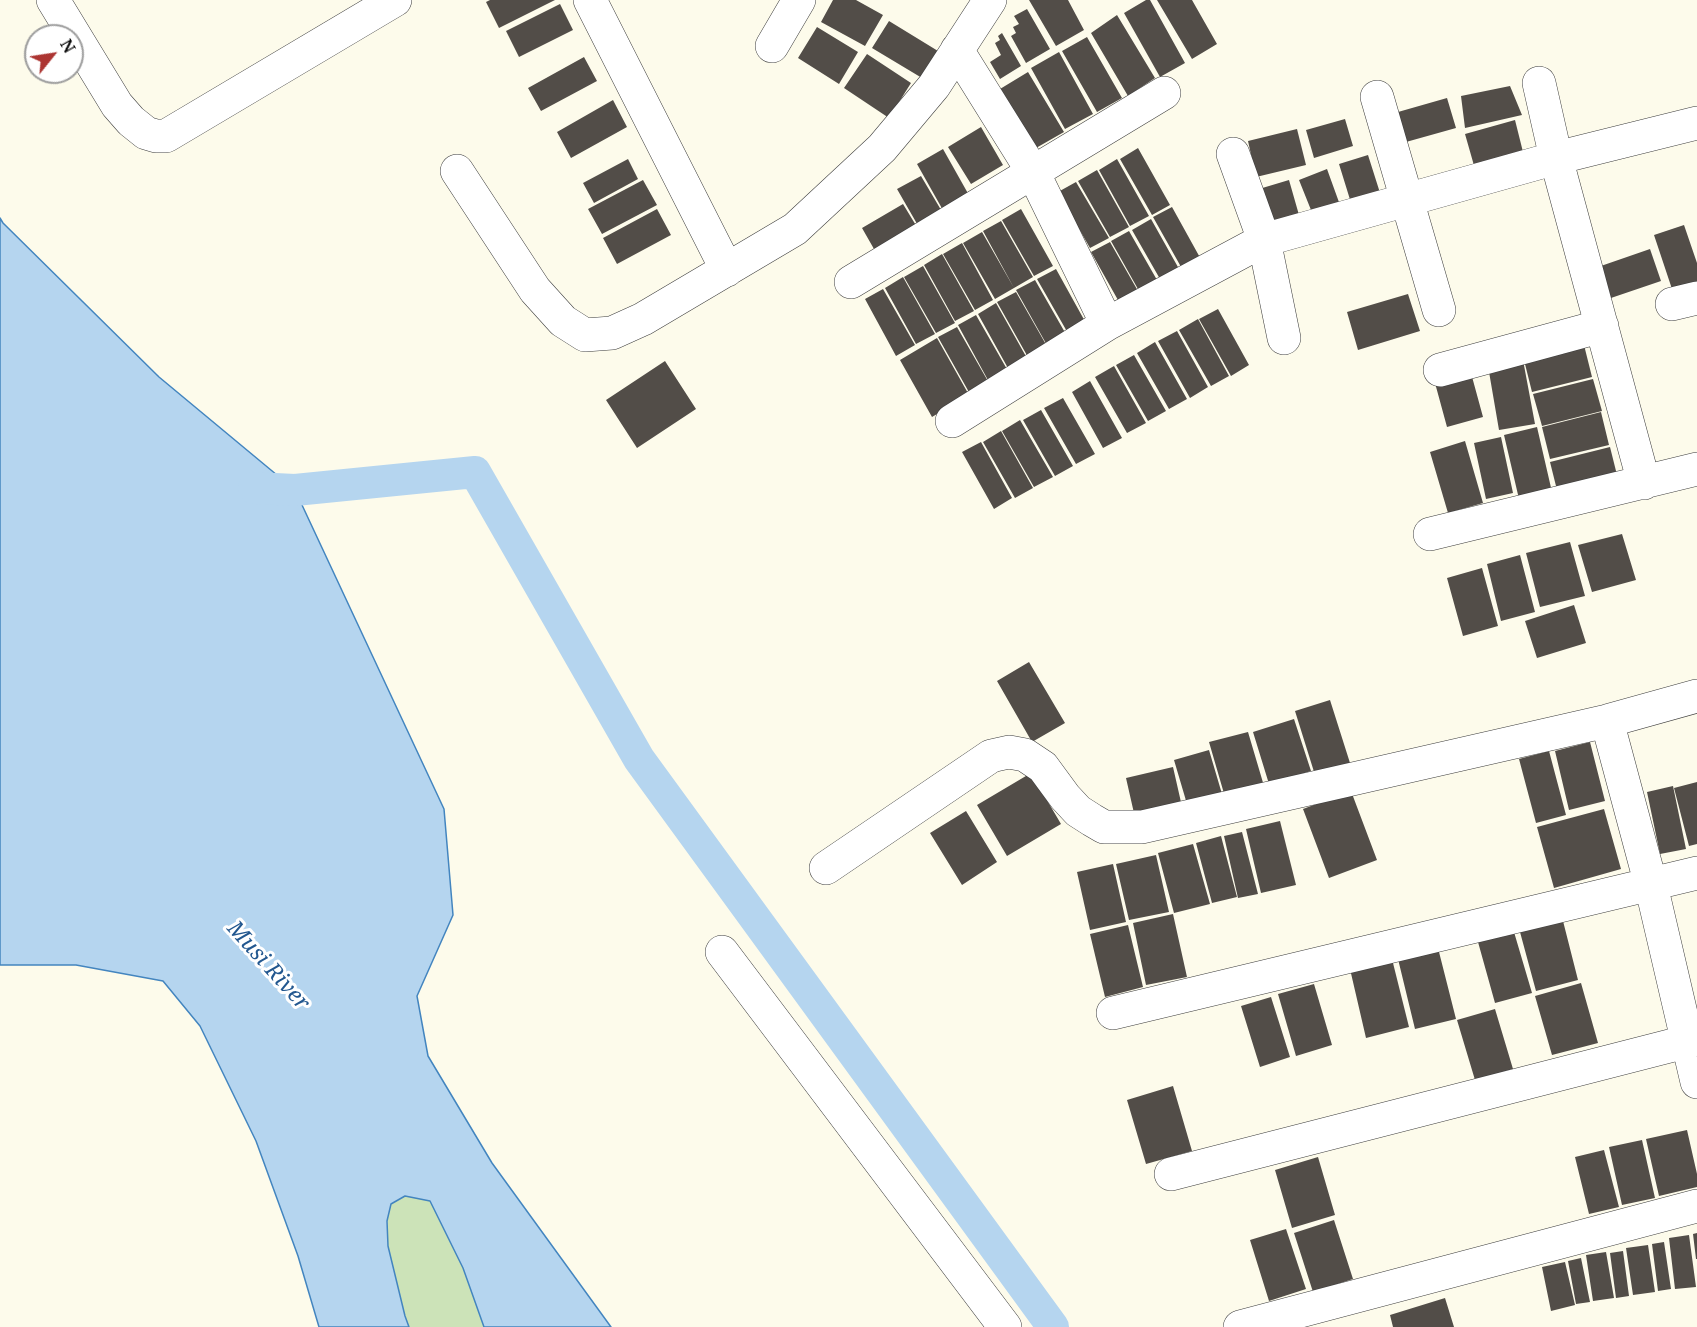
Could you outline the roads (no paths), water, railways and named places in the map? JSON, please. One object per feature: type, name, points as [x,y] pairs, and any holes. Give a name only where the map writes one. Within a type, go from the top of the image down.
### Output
[{"type":"street","points":[[53,0],[117,105],[146,133],[156,136],[166,136],[395,0]]},
{"type":"street","points":[[590,0],[727,270]]},
{"type":"street","points":[[772,46],[799,0]]},
{"type":"street","points":[[458,171],[535,290],[563,321],[585,335],[612,333],[643,319],[795,229],[882,148],[934,86],[990,0]]},
{"type":"street","points":[[957,50],[1033,172],[1107,324]]},
{"type":"street","points":[[1539,83],[1556,158],[1644,483]]},
{"type":"street","points":[[851,282],[1164,93]]},
{"type":"street","points":[[1377,97],[1439,310]]},
{"type":"street","points":[[952,421],[1107,324],[1264,240],[1556,158],[1697,123]]},
{"type":"street","points":[[1233,154],[1264,240],[1284,338]]},
{"type":"street","points":[[1440,370],[1602,326]]},
{"type":"street","points":[[1430,534],[1697,469]]},
{"type":"street","points":[[826,868],[991,756],[1009,752],[1025,755],[1043,767],[1065,797],[1092,820],[1104,827],[1123,828],[1154,824],[1607,721],[1697,696]]},
{"type":"street","points":[[1607,721],[1692,1041],[1697,1082]]},
{"type":"street","points":[[1113,1013],[1697,873]]},
{"type":"street","points":[[722,952],[1005,1327]]},
{"type":"street","points":[[1171,1174],[1692,1041]]},
{"type":"street","points":[[1240,1327],[1697,1206]]},
{"type":"water","name":"Musi River","points":[[0,218],[159,377],[295,490],[444,809],[453,915],[417,996],[428,1056],[492,1163],[611,1327],[484,1327],[463,1268],[430,1201],[405,1196],[391,1204],[387,1221],[388,1246],[409,1327],[319,1327],[298,1256],[256,1141],[200,1026],[163,981],[76,965],[0,965]]},
{"type":"waterway","points":[[254,488],[295,490],[475,472],[639,759],[1053,1327]]}]
